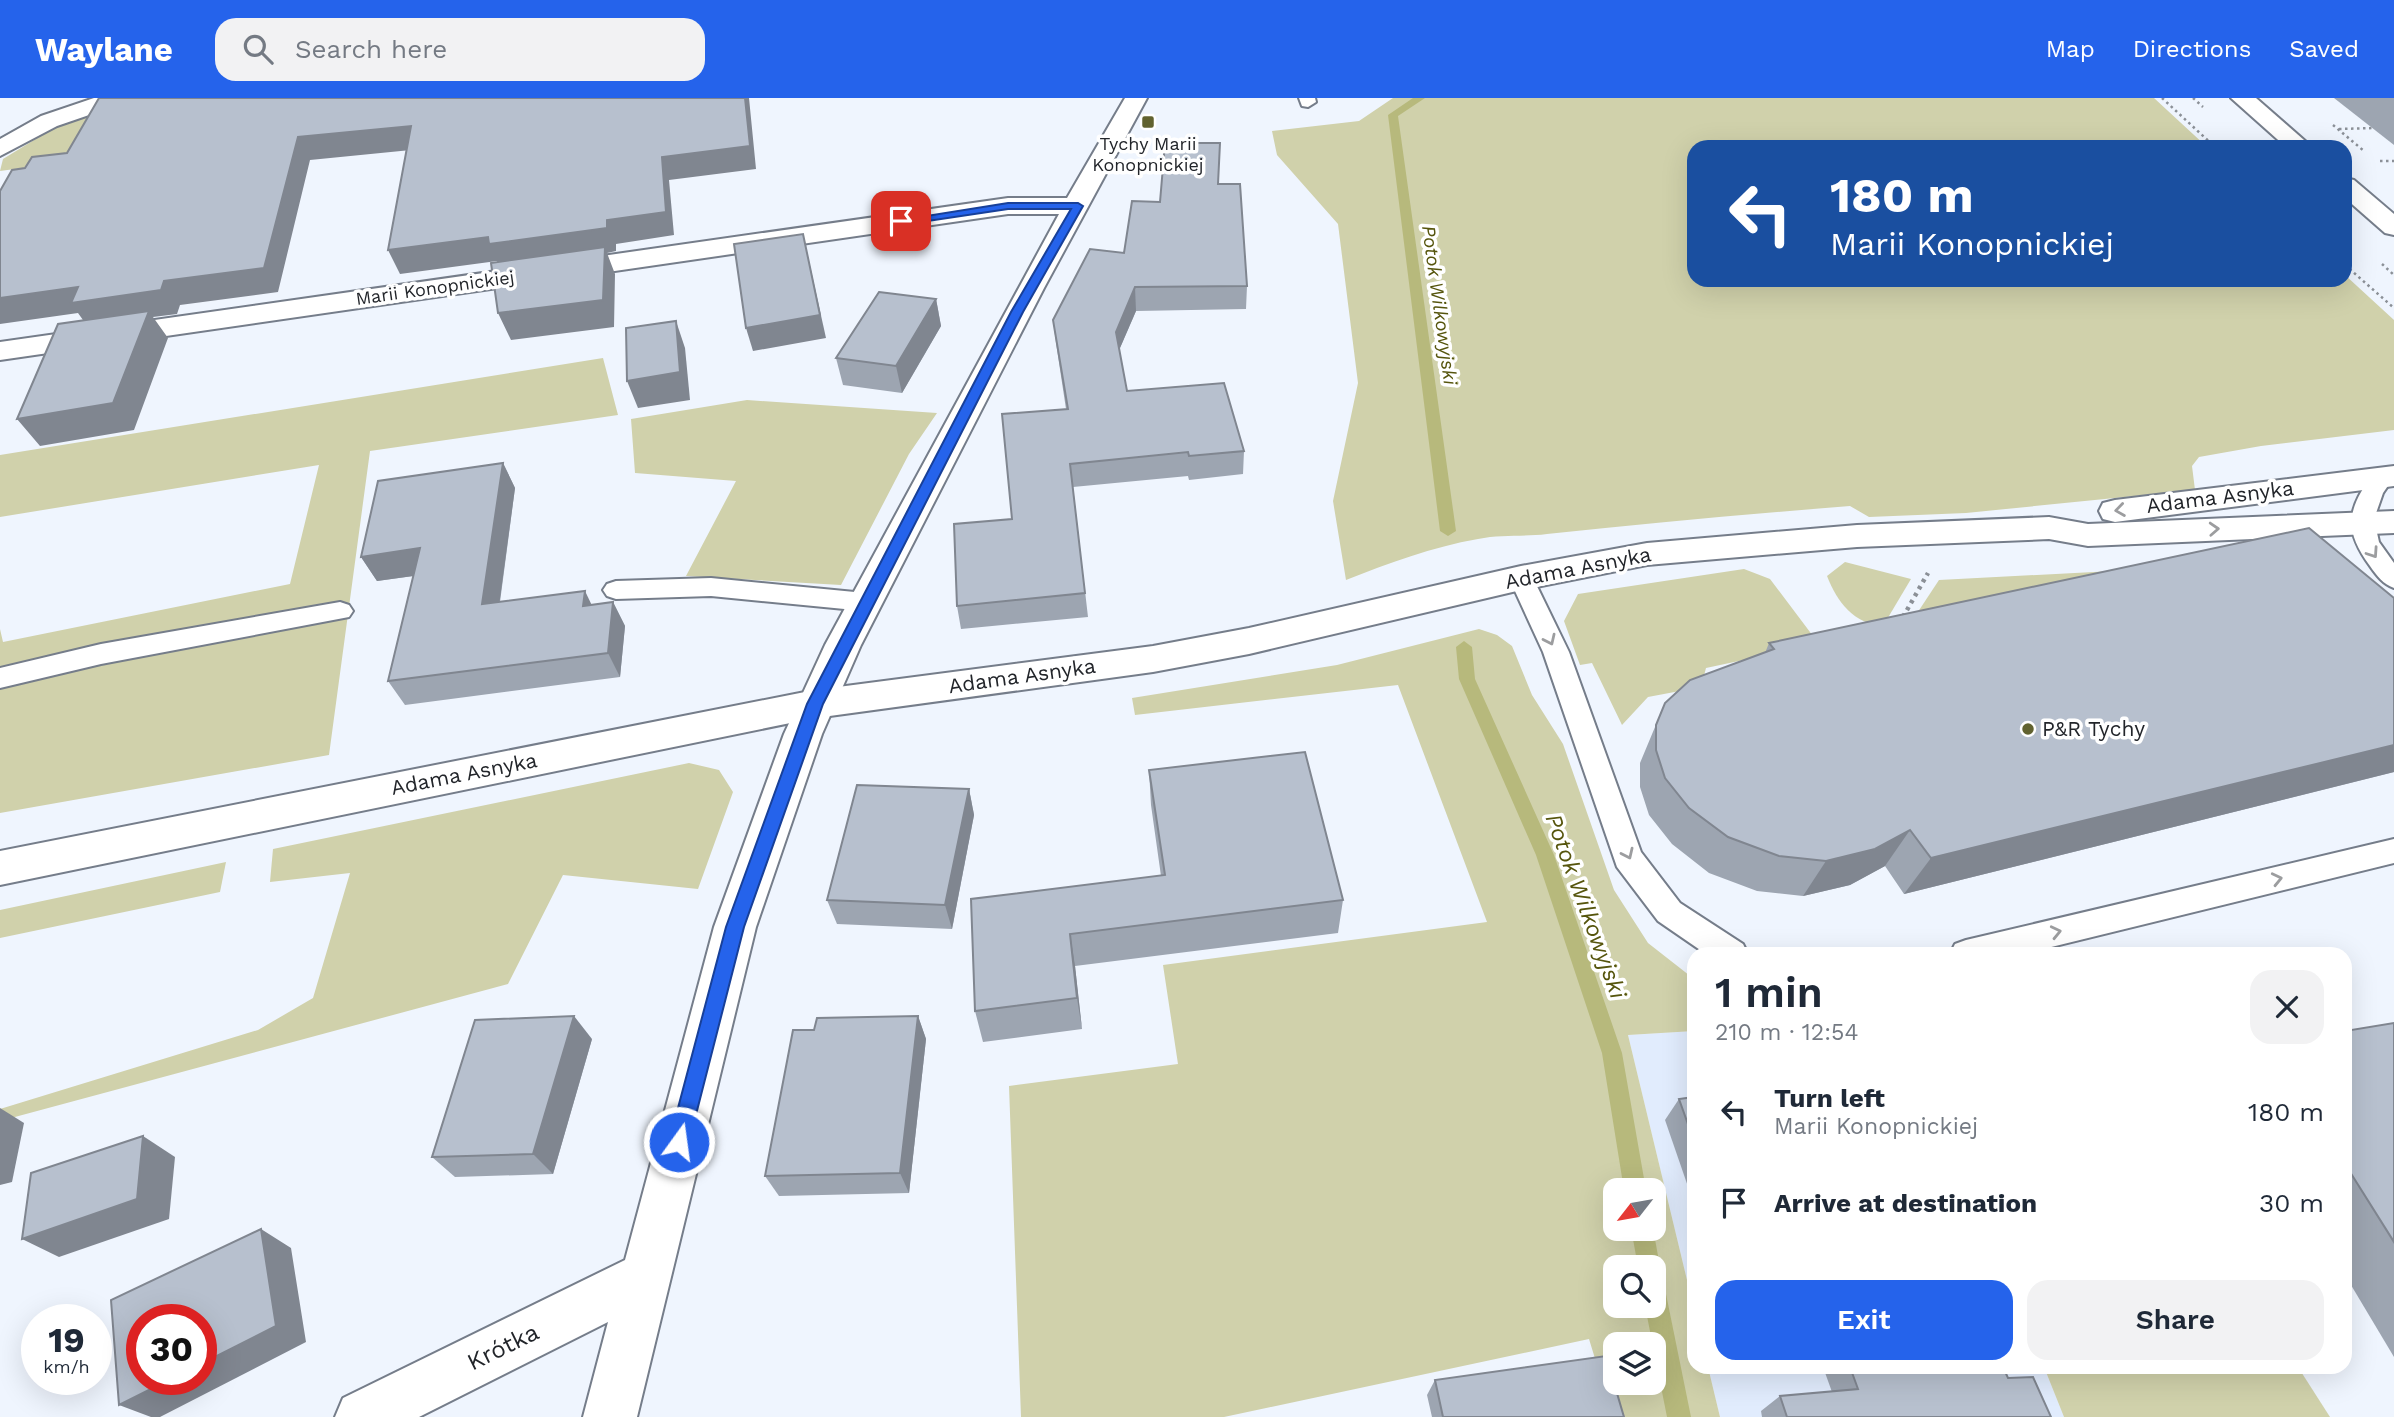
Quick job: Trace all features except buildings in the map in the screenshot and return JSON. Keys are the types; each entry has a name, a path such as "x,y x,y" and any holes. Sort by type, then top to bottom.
{"street":[{"path":"0,149 49,121 116,98"},
{"path":"610,1417 735,927 815,704 865,602 1030,288 1136,98"},
{"path":"2242,98 2292,140"},
{"path":"2352,191 2394,227"},
{"name":"Marii Konopnickiej","path":"0,351 1008,206 1078,206"},
{"name":"Adama Asnyka","path":"2049,528 2073,517 2388,476"},
{"name":"Adama Asnyka","path":"0,868 815,704 1165,657 1249,641 1521,578 1647,554 1857,536 2049,528 2088,535 2394,522"},
{"name":"Krótka","path":"362,1417 644,1277"}],"lane":[{"path":"2388,476 2366,497 2360,524 2370,551 2394,579"},
{"path":"1521,578 1556,652 1628,858 1669,912 1722,947"},
{"path":"616,590 711,587 865,602"},
{"path":"0,678 101,654 340,611"},
{"path":"1995,947 2394,851"}],"path":[{"path":"2162,98 2207,140"},
{"path":"2330,122 2351,140"},
{"path":"2339,130 2380,128"},
{"path":"2352,141 2367,153"},
{"path":"2385,168 2376,161 2394,161"},
{"path":"2352,271 2394,309"}],"shaded area":[{"path":"1687,1031 1687,1280 1666,1193 1666,1178 1662,1178 1628,1035"},
{"path":"1710,1374 2047,1374 2064,1417 1720,1417"}],"green space":[{"path":"1393,98 2154,98 2199,140 1687,140 1687,287 2352,287 2352,281 2394,320 2394,430 2261,446 2199,457 2192,466 2195,490 1966,513 1869,517 1850,506 1495,537 1427,551 1346,580 1333,501 1358,383 1338,224 1277,155 1272,131 1359,121"},
{"path":"107,108 75,161 0,171 3,159 57,126"},
{"path":"603,358 618,415 370,451 329,755 0,813 0,629 3,642 290,584 319,465 0,517 0,455"},
{"path":"747,400 937,413 909,454 841,585 686,576 736,481 635,473 631,419"},
{"path":"1845,562 1911,579 1883,626 1863,621 1841,603 1827,576"},
{"path":"1744,569 1770,579 1819,644 1706,668 1701,687 1648,697 1622,725 1592,663 1580,665 1564,621 1578,594"},
{"path":"2132,570 1904,633 1939,580"},
{"path":"1479,629 1497,635 1512,646 1532,695 1563,744 1614,890 1648,943 1687,974 1687,1031 1628,1035 1662,1178 1603,1178 1603,1241 1666,1241 1666,1193 1687,1280 1687,1374 1710,1374 1720,1417 1613,1417 1606,1395 1666,1395 1666,1332 1603,1332 1603,1384 1589,1339 1224,1417 1021,1417 1009,1086 1178,1064 1163,965 1487,922 1398,685 1135,715 1132,698 1337,665"},
{"path":"689,763 719,770 733,792 698,889 563,875 508,984 0,1121 0,1109 258,1030 313,998 350,873 270,882 273,849"},
{"path":"226,862 220,892 0,938 0,910"},
{"path":"2047,1374 2302,1374 2330,1417 2064,1417"}],"waterway":[{"name":"Potok Wilkowyjski","path":"1420,98 1393,115 1448,531"},
{"name":"Potok Wilkowyjski","path":"1464,647 1467,679 1545,855 1612,1053 1633,1178"},
{"name":"Potok Wilkowyjski","path":"1644,1241 1647,1255"},
{"name":"Potok Wilkowyjski","path":"1659,1318 1679,1417"}],"place":[{"name":"Tychy Marii Konopnickiej","path":"1148,122"},
{"name":"P&R Tychy","path":"2028,729"}],"route":[{"path":"679,1142 735,927 815,704 827,676 1017,312 1078,206 1008,206 901,221"}]}
